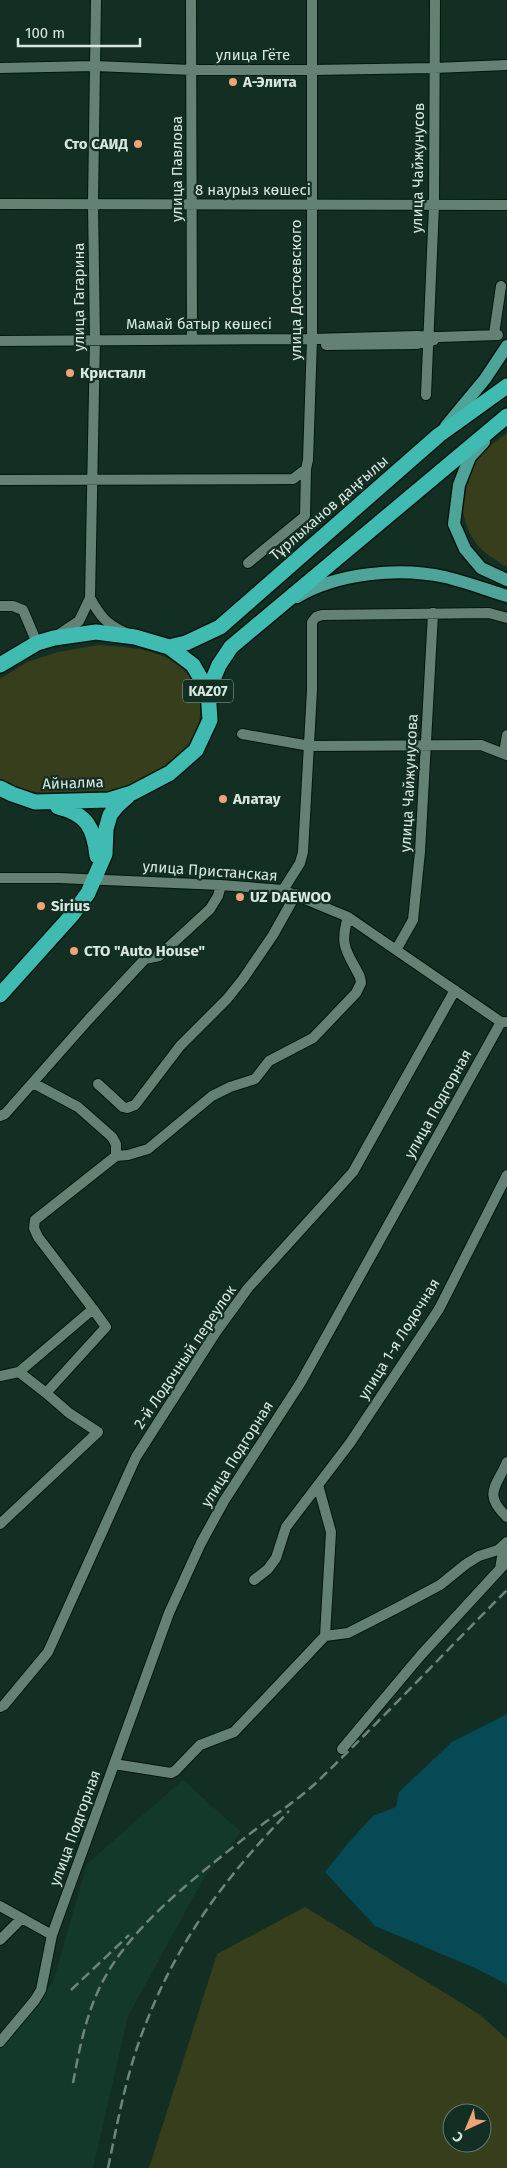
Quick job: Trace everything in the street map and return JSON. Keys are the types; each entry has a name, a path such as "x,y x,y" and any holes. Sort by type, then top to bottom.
{"highway":[{"name":"Тұрлыханов даңғылы","path":"169,647 186,643 220,627 439,435 507,386"},
{"name":"KAZ07","path":"208,691 219,665 231,647 263,618 506,417"},
{"name":"Айналма","path":"0,665 37,643 54,638 96,632 135,637 169,647 193,665 208,691 210,720 196,750 170,774 132,793 109,800 35,802 0,788"},
{"name":"KAZ07","path":"0,995 72,915 88,893 105,854 106,829 110,816 117,806 132,793"},
{"name":"KAZ07","path":"35,802 76,813 90,826 95,836 97,856 94,880"}],"main road":[{"path":"439,435 485,379 507,346"},
{"path":"506,417 470,457 459,485 454,524 465,549 481,568 507,580"},
{"path":"263,618 310,590 357,575 412,573 445,577 507,596"}],"street":[{"name":"улица Гагарина","path":"54,638 79,621 90,598 95,342 94,66 96,0"},
{"name":"улица Павлова","path":"191,0 192,339"},
{"name":"улица Достоевского","path":"248,564 305,516 312,342 310,205 312,0"},
{"name":"улица Чайжунусов","path":"426,395 434,205 435,0"},
{"name":"улица Гёте","path":"0,68 94,66 192,70 311,70 507,65"},
{"name":"8 наурыз көшесі","path":"0,204 94,203 192,206 507,205"},
{"name":"Мамай батыр көшесі","path":"0,341 312,342 428,339 496,334 501,286"},
{"name":"Мамай батыр көшесі","path":"95,342 192,339 312,342"},
{"path":"0,480 294,479 307,464"},
{"path":"90,598 101,617 116,629 135,637"},
{"path":"0,606 13,606 23,610 37,643"},
{"name":"улица Чайжунусова","path":"396,950 413,920 420,852 433,613"},
{"path":"283,890 300,863 303,852 310,746 312,622 316,617 322,615 489,613 507,618"},
{"path":"242,734 310,746 481,745 506,754 507,735"},
{"name":"улица Пристанская","path":"0,878 221,885 283,890 348,917 504,1022"},
{"path":"0,1116 5,1114 89,1019 146,959 159,956 210,909 218,896 221,885"},
{"path":"98,1084 123,1107 127,1108 135,1105 180,1046 227,999 243,979 273,935 296,894"},
{"path":"46,1393 106,1327 38,1237 34,1228 35,1220 116,1156 128,1155 148,1149 212,1096 230,1087 254,1079 269,1061 313,1038 350,1000 361,983 343,938 348,917"},
{"name":"2-й Лодочный переулок","path":"0,1707 4,1706 48,1652 136,1457 205,1348 248,1288 352,1172 455,990"},
{"name":"улица Подгорная","path":"0,2042 36,2000 41,1990 52,1935 169,1613 200,1543 224,1501 301,1382 504,1022"},
{"path":"33,1083 78,1106 112,1137 116,1144 116,1156"},
{"name":"улица 1-я Лодочная","path":"254,1580 268,1569 276,1558 286,1527 350,1443 439,1309 507,1175"},
{"path":"0,1376 19,1372 93,1309"},
{"path":"0,1524 98,1432 70,1413 19,1372"},
{"path":"507,1462 492,1491 494,1500 507,1517"},
{"path":"318,1486 331,1532 325,1636"},
{"path":"114,1764 171,1773 175,1771 200,1745 234,1732 325,1636 335,1633 348,1633 388,1613 440,1585 479,1556 498,1550 505,1544"},
{"path":"342,1749 421,1654 504,1565 505,1544"},
{"path":"0,1906 52,1935"},
{"path":"0,1940 21,1919"}],"shaded area":[{"path":"507,433 507,566 478,546 466,523 462,500 463,488 472,466 486,449"},
{"path":"98,645 149,651 172,660 183,670 193,682 200,703 199,723 192,743 175,761 163,769 135,782 107,791 81,794 40,793 15,787 0,779 0,679 27,662 58,652"},
{"path":"183,1780 241,1832 205,1876 128,2016 93,2168 0,2168 0,2049 53,1982 87,1864"},
{"path":"305,1907 479,2014 507,2039 507,2168 149,2168 217,1954"}],"water":[{"path":"507,1714 507,1987 506,1984 475,1968 375,1926 325,1872 373,1816 396,1807 399,1792 452,1742"}],"railway":[{"path":"73,2083 86,2023 94,2000 111,1967 127,1945 164,1905 185,1886 316,1783 507,1590"},
{"path":"108,2168 130,2071 140,2039 168,1974 184,1945 221,1890 242,1863 289,1811"},
{"path":"71,1990 129,1935"}],"place":[{"name":"А-Элита","path":"233,82"},
{"name":"Сто САИД","path":"138,144"},
{"name":"Кристалл","path":"70,373"},
{"name":"Алатау","path":"223,799"},
{"name":"UZ DAEWOO","path":"240,897"},
{"name":"Sirius","path":"41,906"},
{"name":"СТО \"Auto House\"","path":"74,951"}]}
